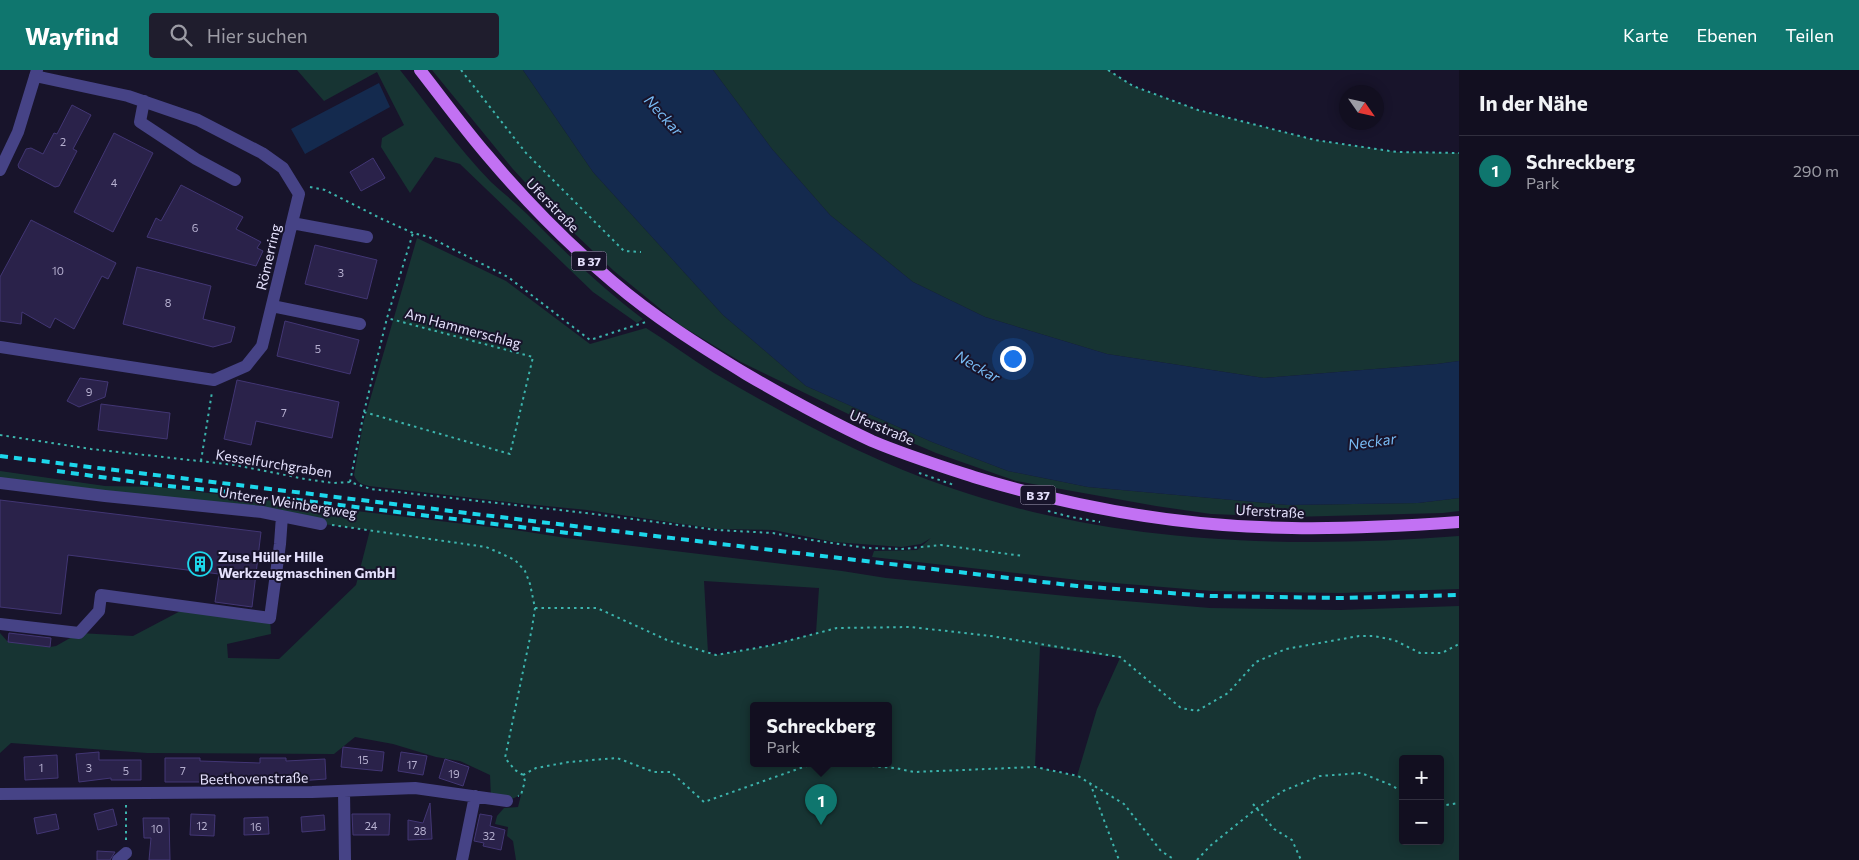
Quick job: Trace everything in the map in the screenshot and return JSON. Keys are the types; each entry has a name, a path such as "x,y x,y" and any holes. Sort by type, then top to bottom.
{"main road":[{"name":"Uferstraße","path":"420,70 486,154 526,199 571,245 614,284 657,317 709,351 792,401 873,441 934,464 1020,491 1098,508 1152,516 1203,523 1289,528 1365,528 1459,522"}],"street":[{"path":"0,170 18,132 36,73 128,96 198,120 262,153 283,168 295,186"},
{"path":"144,101 140,122 196,159 235,180"},
{"name":"Römerring","path":"214,380 246,366 262,346 299,194 295,186"},
{"path":"292,222 367,237"},
{"path":"272,306 360,324"},
{"path":"0,347 214,380"},
{"name":"Unterer Weinbergweg","path":"0,483 262,512 322,524"},
{"path":"0,624 80,633 98,612 101,596 270,618 282,516"},
{"name":"Beethovenstraße","path":"0,794 126,795 415,788 507,800"},
{"path":"344,791 345,860"},
{"path":"462,860 475,796"}],"path":[{"path":"461,70 526,153 624,251 641,252"},
{"path":"1108,70 1133,86 1198,110 1316,140 1397,152 1459,153"},
{"path":"295,186 303,185 325,190 382,219 413,233 429,237 508,277 590,340 646,322"},
{"name":"Kesselfurchgraben","path":"0,435 91,449 235,465 334,483 350,482 364,412 387,318 413,233"},
{"name":"Am Hammerschlag","path":"364,412 510,454 533,357 387,318"},
{"path":"201,461 214,380"},
{"path":"914,470 930,478 954,484"},
{"path":"350,482 372,489 586,512 717,530 772,532 833,544 867,548 902,549 941,545 1023,556"},
{"path":"1045,510 1071,517 1108,523"},
{"name":"Unterer Weinbergweg","path":"322,524 486,547 515,560 525,572 530,584 535,608"},
{"path":"507,800 521,794 525,781 523,775 515,770 505,758 535,608 597,608 667,640 716,655 768,646 837,628 911,627 991,636 1120,658 1181,708 1197,711 1228,693 1256,662 1286,649 1366,636 1394,640 1420,653 1442,653 1459,644"},
{"path":"523,775 536,768 569,762 617,758 654,772 671,772 704,802 803,767"},
{"path":"883,767 914,772 1035,767 1078,776 1124,804 1162,851 1175,860"},
{"path":"1197,860 1210,846 1256,809 1283,791 1320,776 1361,773 1399,790"},
{"path":"1090,783 1119,860"},
{"path":"122,856 126,795"},
{"path":"1444,805 1459,803"},
{"path":"1253,804 1274,829 1292,840 1301,860"}],"green space":[{"path":"297,70 400,70 456,142 491,182 586,271 643,319 637,323 593,292 460,164 435,157 410,193 381,147 382,138 404,125 377,72 324,101"},
{"path":"432,70 523,70 593,172 723,315 806,386 932,442 1008,471 1088,487 1288,505 1418,503 1459,498 1459,511 1290,517 1211,514 1016,481 936,453 873,426 741,362 680,325 614,271 555,215 512,168"},
{"path":"713,70 1108,70 1133,86 1198,110 1315,140 1397,152 1459,153 1459,361 1264,378 1107,354 985,317 913,282 830,215 772,149"},
{"path":"417,238 506,281 590,344 646,328 714,373 771,406 859,451 951,488 1012,507 1075,521 1138,531 1202,538 1331,542 1459,536 1459,589 1341,593 1211,591 1078,580 872,557 874,551 917,550 931,538 921,544 902,547 834,542 773,530 717,529 587,510 364,485 354,475 363,424"},
{"path":"0,471 105,486 158,487 886,578 1076,597 1210,608 1340,610 1459,606 1459,860 516,860 513,841 507,836 508,827 495,824 497,816 504,808 518,807 521,795 507,801 491,798 490,775 460,761 436,757 393,744 355,737 334,754 147,753 11,743 0,753 0,633 8,642 50,647 56,646 79,633 133,636 188,607 270,618 271,634 227,644 228,658 279,659 356,585 370,530 0,483","holes":["704,581 819,588 816,633 768,646 716,655 708,653","1040,646 1120,658 1097,709 1077,776 1035,767"]}],"water":[{"name":"Neckar","path":"523,70 713,70 772,149 830,215 913,282 985,317 1107,354 1264,378 1459,361 1459,498 1418,503 1288,505 1088,487 1008,471 932,442 806,386 723,315 593,172"},
{"path":"379,83 390,107 305,154 291,129"}],"building":[{"path":"72,105 91,115 73,149 77,151 59,186 55,187 19,168 18,165 26,149 31,148 43,154 54,133 57,134"},
{"path":"114,133 153,153 113,232 74,212"},
{"path":"373,158 385,178 361,191 350,172"},
{"path":"181,185 243,217 236,229 261,242 257,248 263,251 256,266 147,237 156,218 161,221"},
{"path":"31,220 116,263 108,279 102,276 74,329 55,318 50,328 22,312 21,324 0,321 0,277"},
{"path":"315,245 377,260 367,299 305,284"},
{"path":"137,267 211,286 203,319 235,327 231,342 213,347 123,324"},
{"path":"285,321 359,340 350,374 277,356"},
{"path":"80,378 108,382 105,397 79,407 67,401"},
{"path":"237,380 339,402 332,438 256,421 251,445 224,439"},
{"path":"101,404 170,413 167,439 98,430"},
{"name":"Zuse Hüller Hille Werkzeugmaschinen GmbH","path":"0,500 261,532 252,607 215,602 219,574 68,555 61,614 0,607"},
{"path":"9,633 51,638 50,647 8,642"},
{"path":"343,747 384,752 382,771 341,767"},
{"path":"99,752 99,760 141,760 141,780 111,780 111,778 79,782 76,754"},
{"path":"401,752 427,756 423,775 398,771"},
{"path":"57,755 58,778 25,780 24,757"},
{"path":"165,758 200,758 200,761 260,763 260,758 286,758 286,761 325,759 326,779 298,781 298,778 244,779 244,782 165,782"},
{"path":"445,759 469,767 463,786 439,778"},
{"path":"430,803 432,839 408,840 408,820 423,823"},
{"path":"113,809 117,825 98,830 94,814"},
{"path":"56,814 59,829 37,834 34,818"},
{"path":"191,814 215,815 214,836 190,835"},
{"path":"352,814 390,814 389,835 353,835"},
{"path":"480,814 492,816 490,826 505,830 501,850 483,846 484,843 474,841"},
{"path":"324,815 325,830 302,832 301,817"},
{"path":"268,817 269,834 244,835 244,818"},
{"path":"143,818 169,818 170,860 149,860 151,838 144,838"},
{"path":"97,851 115,852 110,860 97,860"}],"railway":[{"path":"0,456 1077,586 1210,596 1341,598 1459,595"},
{"path":"57,471 159,485 230,492"},
{"path":"282,498 585,535"}],"place":[{"name":"Zuse Hüller Hille Werkzeugmaschinen GmbH","path":"200,564"},
{"name":"Schreckberg","path":"821,825"}]}
